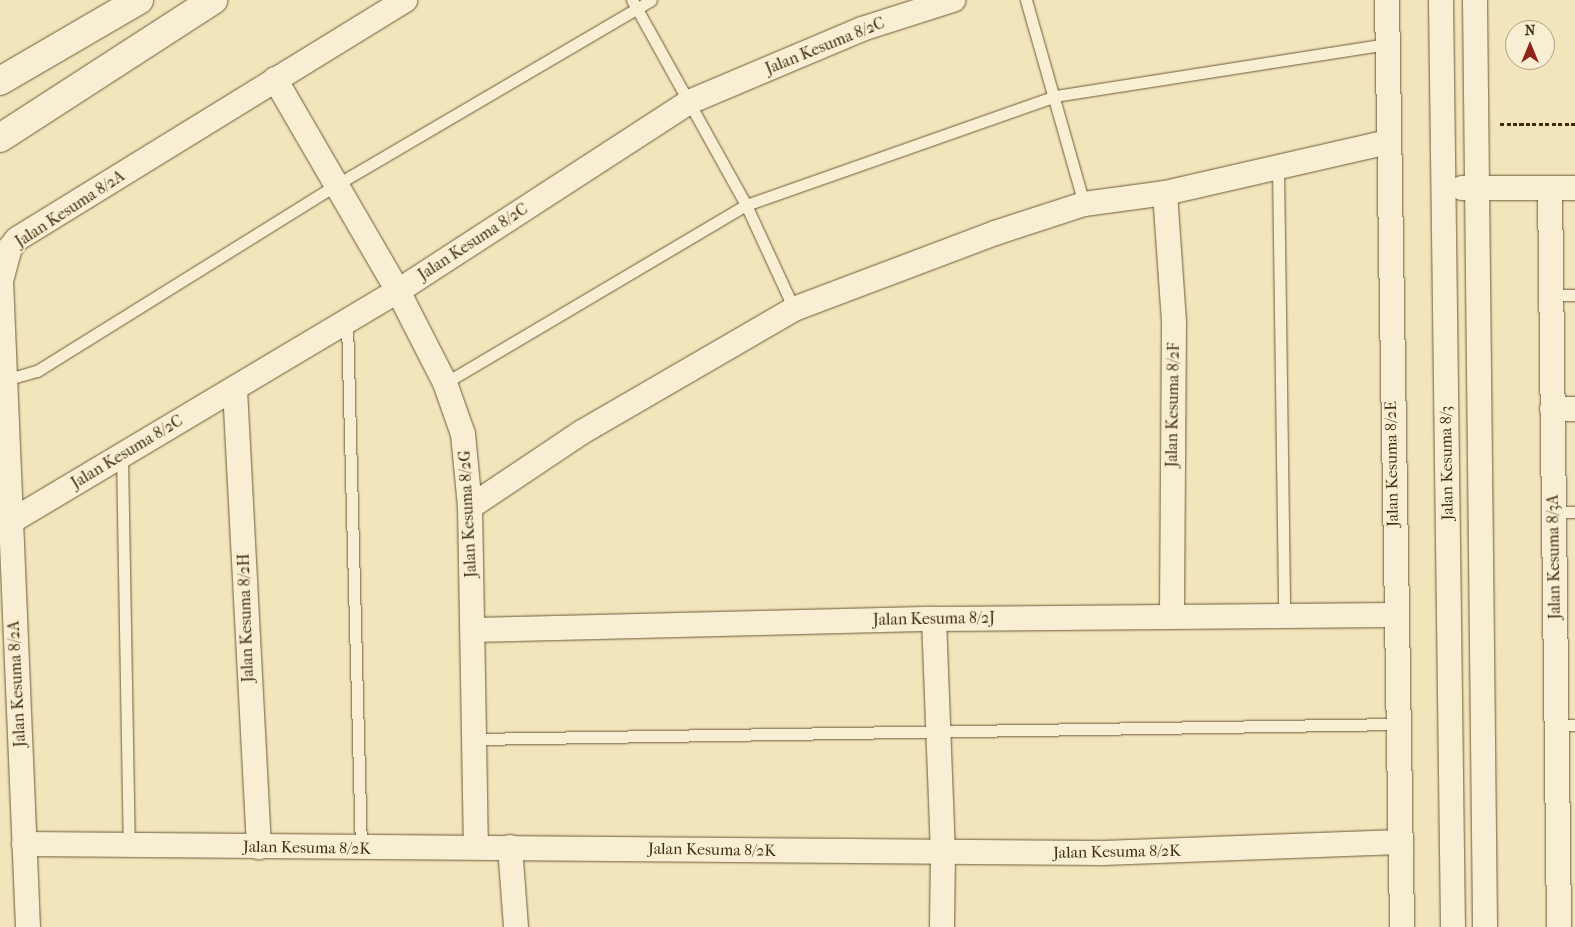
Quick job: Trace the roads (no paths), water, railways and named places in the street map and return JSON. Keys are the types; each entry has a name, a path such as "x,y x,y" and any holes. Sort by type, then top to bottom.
{"street":[{"path":"0,81 139,0"},
{"path":"0,138 213,0"},
{"path":"276,79 405,0"},
{"name":"Jalan Kesuma 8/2C","path":"10,522 398,291 687,103 862,29 953,0"},
{"name":"Jalan Kesuma 8/2E","path":"1387,0 1394,615 1402,927"},
{"name":"Jalan Kesuma 8/3","path":"1441,0 1453,927"},
{"name":"Jalan Kesuma 8/3","path":"1475,0 1485,927"},
{"name":"Jalan Kesuma 8/2G","path":"276,79 398,291 445,383 463,434 470,508 474,630 476,846"},
{"name":"Jalan Kesuma 8/2A","path":"28,927 24,844 9,706 10,522 1,281 5,250 17,239 276,79"},
{"path":"470,508 582,432 794,310 995,233 1084,204 1165,193 1388,142"},
{"name":"Jalan Kesuma 8/3A","path":"1550,188 1551,295 1564,409 1566,838 1559,927"},
{"path":"1444,189 1575,188"},
{"name":"Jalan Kesuma 8/2F","path":"1165,193 1174,323 1172,617"},
{"name":"Jalan Kesuma 8/2H","path":"235,389 259,847"},
{"name":"Jalan Kesuma 8/2J","path":"474,630 934,619 1394,615"},
{"path":"934,619 944,853 942,927"},
{"name":"Jalan Kesuma 8/2K","path":"24,844 129,847 361,848 476,846 1103,854 1400,842"},
{"path":"510,847 516,927"}],"lane":[{"path":"5,380 37,371 336,184 634,3 651,0"},
{"path":"1026,0 1055,96 1084,204"},
{"path":"634,3 687,103 746,205 794,310"},
{"path":"445,383 746,205 1055,96 1388,44"},
{"path":"1278,168 1284,616"},
{"path":"1551,295 1575,295"},
{"path":"347,322 361,848"},
{"path":"122,455 129,847"},
{"path":"474,739 939,733 1397,724"}]}
